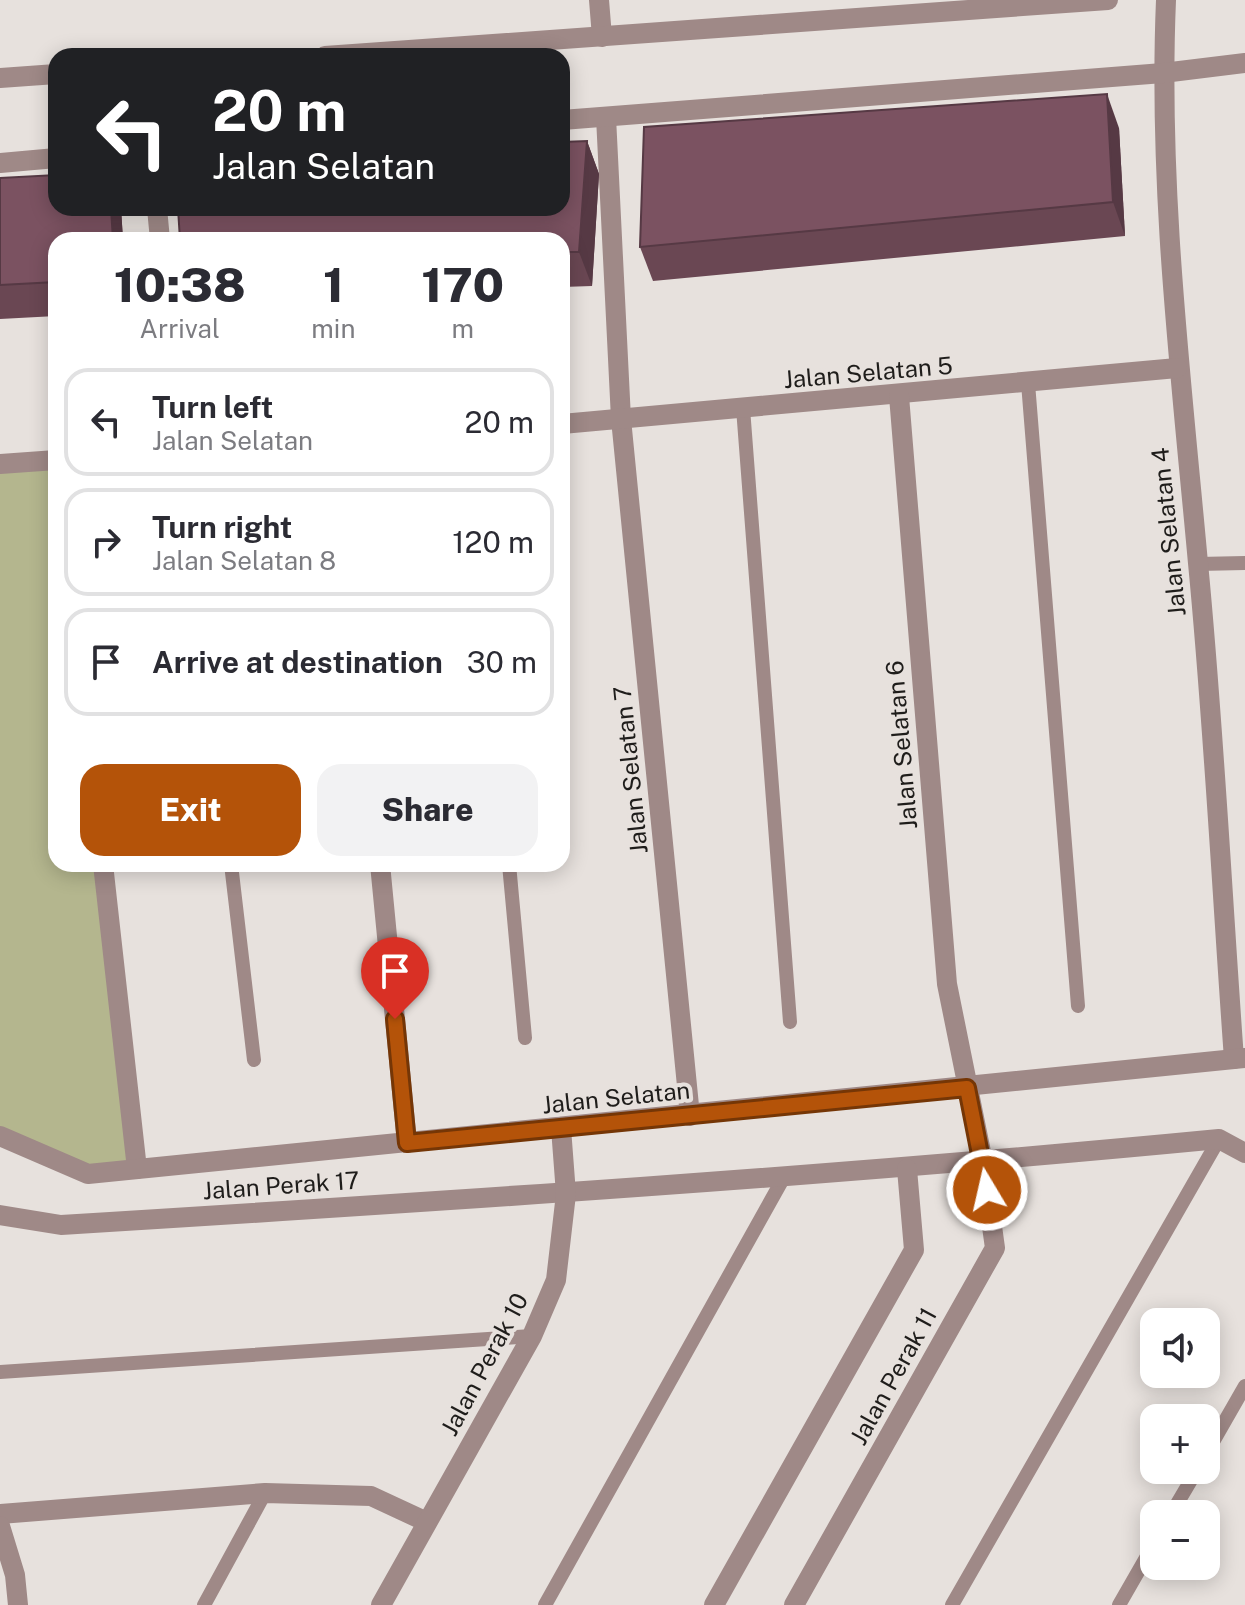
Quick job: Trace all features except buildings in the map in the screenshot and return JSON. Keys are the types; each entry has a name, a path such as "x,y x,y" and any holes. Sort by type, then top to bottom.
{"street":[{"path":"599,0 602,37"},
{"path":"442,48 1108,0"},
{"name":"Jalan Selatan 4","path":"1166,0 1163,73 1177,368 1198,564 1240,1058"},
{"path":"570,119 1163,73 1245,63"},
{"path":"0,78 48,75"},
{"name":"Jalan Selatan 7","path":"606,117 621,419 690,1116"},
{"path":"0,163 48,159"},
{"name":"Jalan Selatan 5","path":"570,423 899,396 1177,368"},
{"name":"Jalan Selatan 6","path":"899,396 947,984 983,1162"},
{"path":"0,464 48,461"},
{"path":"104,872 137,1169"},
{"path":"381,872 407,1143"},
{"name":"Jalan Selatan","path":"0,1136 88,1174 690,1116 1240,1058"},
{"name":"Jalan Perak 10","path":"381,1605 532,1336 556,1280 566,1194 561,1128"},
{"path":"1219,1139 1245,1153"},
{"name":"Jalan Perak 17","path":"0,1215 61,1225 566,1194 907,1169 1219,1139"},
{"name":"Jalan Perak 11","path":"794,1605 995,1248 983,1162"},
{"name":"Jalan Perak 11","path":"714,1605 914,1250 907,1169"},
{"path":"0,1514 265,1493 371,1496 427,1522"},
{"path":"0,1526 15,1575 18,1605"}],"lane":[{"path":"1028,383 1078,1006"},
{"path":"743,408 790,1022"},
{"path":"1198,564 1245,563"},
{"path":"232,872 254,1060"},
{"path":"510,872 525,1038"},
{"path":"952,1605 1219,1139"},
{"path":"545,1605 784,1177"},
{"path":"0,1372 532,1336"},
{"path":"1220,1430 1245,1386"},
{"path":"204,1605 265,1493"},
{"path":"1119,1605 1140,1568"}],"green space":[{"path":"48,461 48,872 104,872 137,1169 88,1174 0,1136 0,464"}],"route":[{"path":"395,1019 407,1143 967,1088 987,1190"}]}
